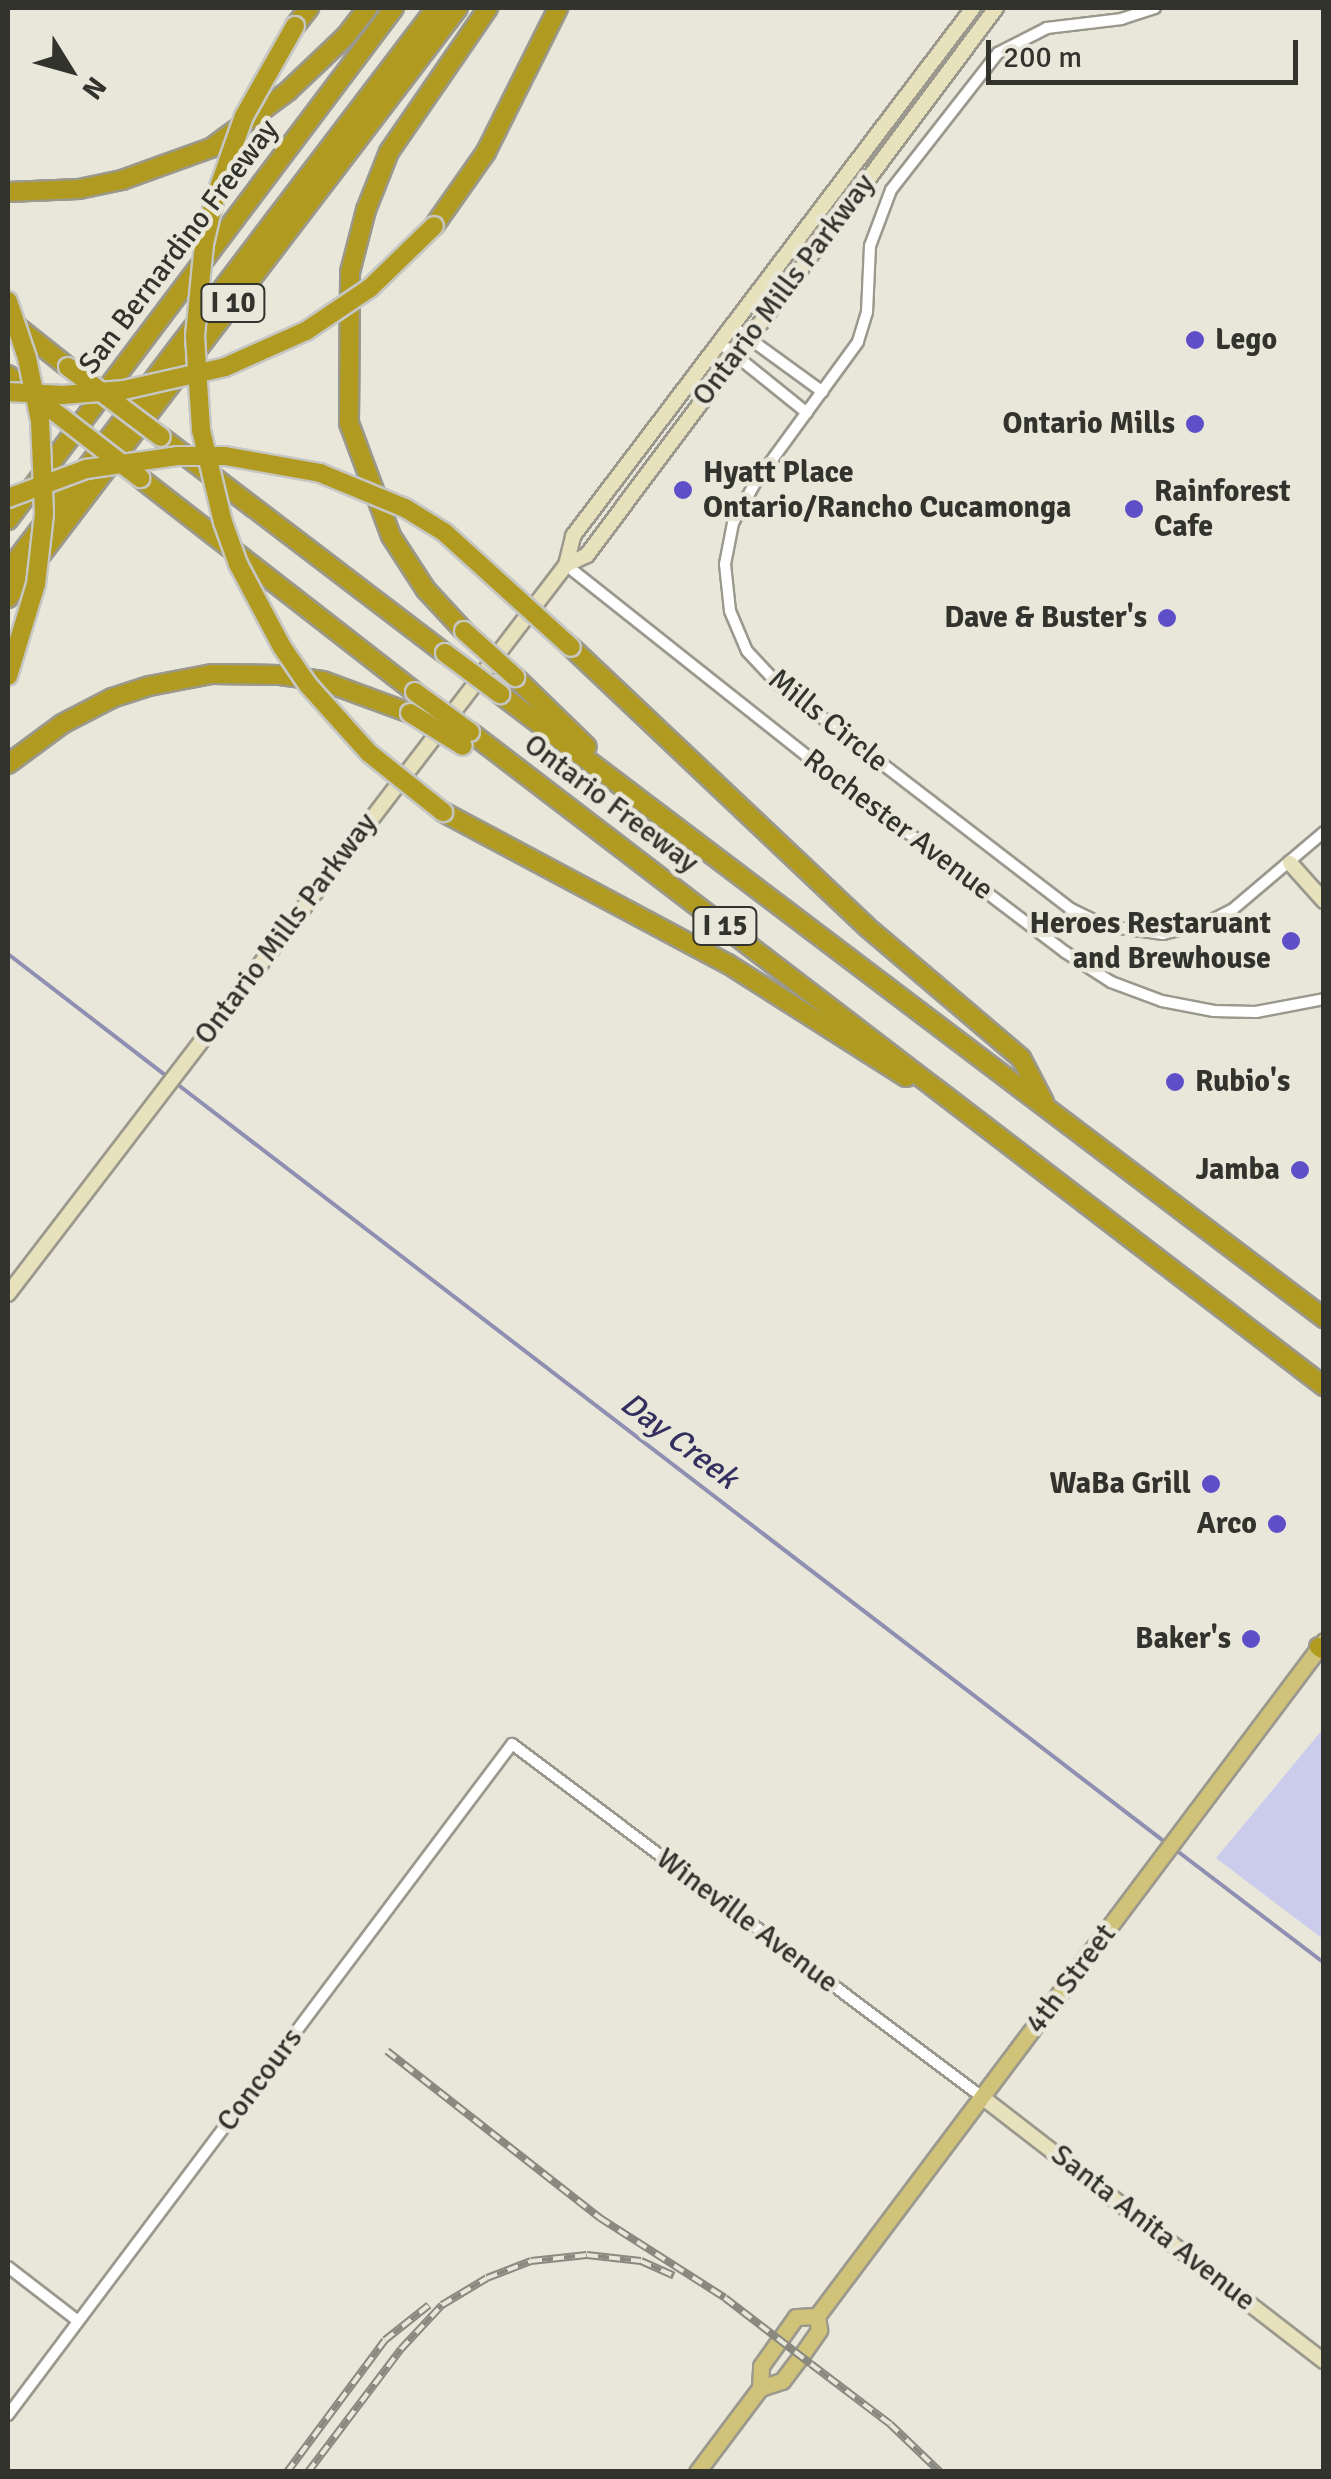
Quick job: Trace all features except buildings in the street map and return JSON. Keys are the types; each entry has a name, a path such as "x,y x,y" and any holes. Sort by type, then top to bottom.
{"highway":[{"path":"309,8 244,116 207,230 195,336 201,430 228,536 282,647 358,742 442,812 728,964 980,1121"},
{"path":"8,192 79,188 122,180 211,148 288,91 368,8"},
{"name":"San Bernardino Freeway","path":"8,520 394,8"},
{"path":"8,571 436,8"},
{"name":"I 10","path":"8,598 458,8"},
{"path":"488,8 389,152 366,210 350,272 349,424 391,536 426,590 637,796"},
{"path":"8,392 62,395 124,390 225,367 306,332 370,288 434,226 486,152 558,8"},
{"path":"8,301 27,358 40,422 44,514 36,584 8,676"},
{"name":"Ontario Freeway","path":"8,319 1324,1318"},
{"name":"Ontario Freeway","path":"8,375 416,692 467,739 551,793 1324,1386"},
{"path":"8,498 86,469 176,456 225,456 320,473 390,501 444,532 571,646 867,928 1021,1058 1047,1106"},
{"path":"8,764 62,724 112,698 149,686 212,674 280,675 322,681 467,739"}],"main road":[{"name":"Ontario Mills Parkway","path":"8,1294 566,565 574,535 974,8"},
{"name":"Ontario Mills Parkway","path":"566,565 587,556 734,354 996,8"},
{"path":"1290,862 1324,901"},
{"name":"4th Street","path":"760,2388 782,2382 820,2330 817,2316 1322,1646"},
{"name":"Santa Anita Avenue","path":"982,2097 1324,2360"},
{"name":"4th Street","path":"696,2472 760,2388 761,2366 796,2317 817,2316"}],"street":[{"name":"Mills Circle","path":"1155,8 1122,18 1047,28 988,62 882,208 870,246 866,318 853,350 747,494 729,536 724,574 730,611 757,664 1070,909 1106,926 1144,934 1192,928 1232,910 1324,832"},
{"path":"732,326 823,392"},
{"path":"720,342 807,412"},
{"name":"Rochester Avenue","path":"566,565 824,770 1100,976 1162,1001 1214,1011 1256,1012 1324,999"},
{"name":"Wineville Avenue","path":"512,1744 982,2097"},
{"name":"Concours","path":"8,2415 512,1744"},
{"path":"8,2268 78,2321"}],"shaded area":[{"path":"1323,1729 1323,1939 1216,1858"}],"waterway":[{"name":"Day Creek","path":"8,954 169,1078"},
{"name":"Day Creek","path":"177,1084 1165,1842"},
{"name":"Day Creek","path":"1172,1847 1324,1963"}],"railway":[{"path":"387,2051 600,2218 725,2298 890,2424 940,2472"},
{"path":"308,2472 401,2349 442,2305 487,2278 531,2261 587,2255 641,2261 674,2276"},
{"path":"287,2472 385,2340 429,2305"}],"place":[{"name":"Lego","path":"1195,340"},
{"name":"Ontario Mills","path":"1195,424"},
{"name":"Hyatt Place Ontario/Rancho Cucamonga","path":"683,490"},
{"name":"Rainforest Cafe","path":"1134,509"},
{"name":"Dave & Buster's","path":"1167,618"},
{"name":"Heroes Restaruant and Brewhouse","path":"1291,941"},
{"name":"Rubio's","path":"1175,1082"},
{"name":"Jamba","path":"1300,1170"},
{"name":"WaBa Grill","path":"1211,1484"},
{"name":"Arco","path":"1277,1524"},
{"name":"Baker's","path":"1251,1639"}]}
